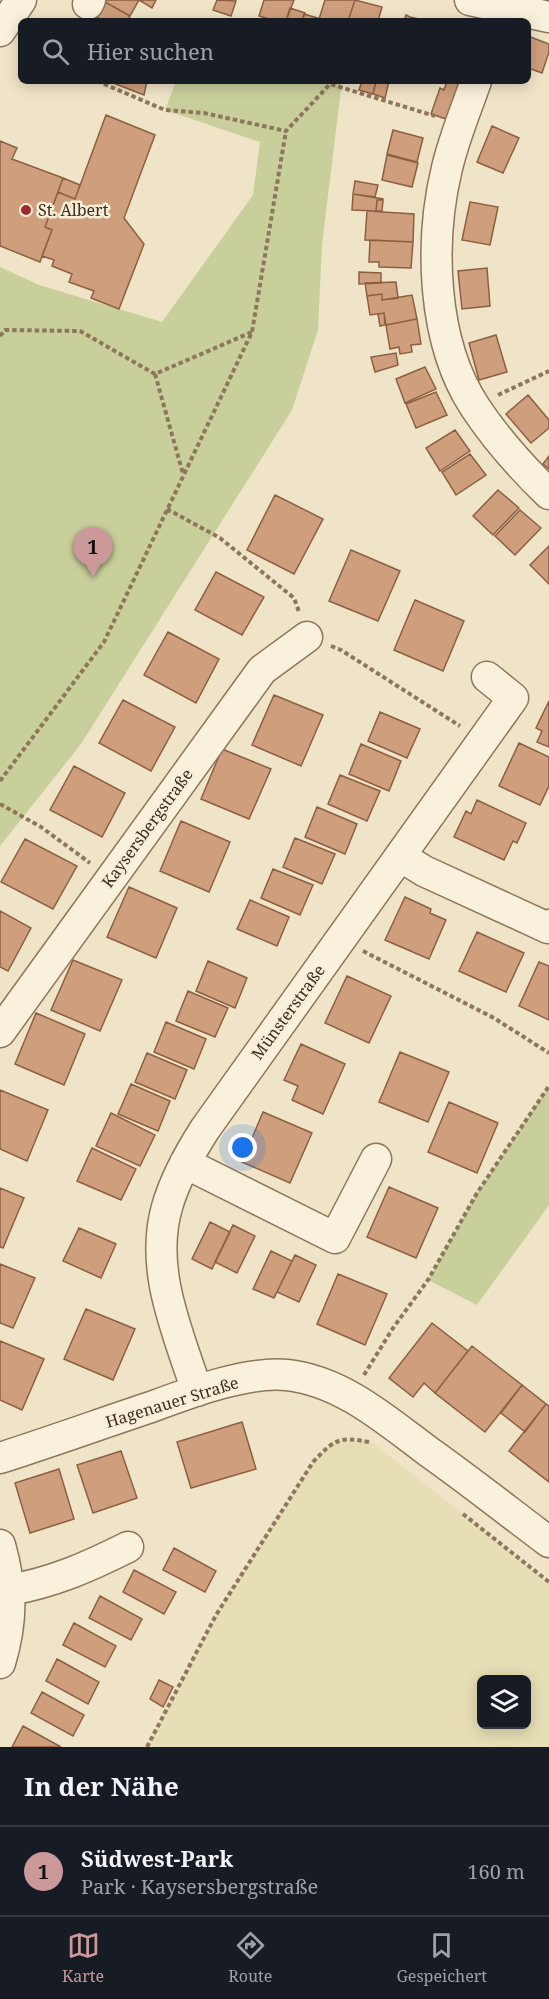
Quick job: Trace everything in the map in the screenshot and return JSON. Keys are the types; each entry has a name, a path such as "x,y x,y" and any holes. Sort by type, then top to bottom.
{"street":[{"path":"0,31 21,0"},
{"path":"470,0 502,15 549,17"},
{"path":"475,84 447,167 441,201 437,274 441,313 455,364 474,406 524,471 549,494"},
{"name":"Kaysersbergstraße","path":"0,1032 262,670 307,637"},
{"name":"Münsterstraße","path":"197,1391 165,1286 162,1262 166,1209 185,1163 205,1129 513,698 487,677"},
{"path":"400,855 424,871 548,928 549,925"},
{"path":"185,1163 335,1238 376,1159"},
{"name":"Hagenauer Straße","path":"0,1458 197,1391 252,1378 284,1375 316,1381 358,1402 549,1542"},
{"path":"0,1545 10,1590 7,1635 0,1663"},
{"path":"10,1590 41,1585 83,1570 128,1548"}],"path":[{"path":"104,84 165,110 204,112 285,131"},
{"path":"0,781 104,642 252,332 285,131 330,84 434,116 460,127"},
{"path":"0,327 5,330 80,332 155,374 183,475"},
{"path":"0,336 5,330"},
{"path":"155,374 252,332"},
{"path":"474,406 549,371"},
{"path":"167,509 220,538 294,598 307,637 341,650 483,741"},
{"path":"0,804 41,827 110,878"},
{"path":"340,940 494,1018 549,1053"},
{"path":"358,1402 363,1377 428,1280 477,1193 549,1086"},
{"path":"147,1747 216,1615 313,1462 332,1442 353,1439 373,1443"},
{"path":"455,1508 549,1582"}],"shaded area":[{"path":"353,1439 373,1443 549,1582 549,1747 147,1747 216,1615 313,1462 332,1442"}],"green space":[{"path":"175,84 342,84 322,245 318,330 292,410 81,744 0,846 0,267 39,285 162,322 253,195 260,142 165,110"},
{"path":"549,1086 549,1205 477,1305 428,1280 477,1193"}],"building":[{"path":"106,0 139,0 130,16 105,2"},
{"path":"139,0 156,0 152,8"},
{"path":"217,0 236,1 231,16 213,10"},
{"path":"264,0 294,0 287,18 259,16"},
{"path":"325,0 355,0 349,18 319,18"},
{"path":"355,0 382,7 379,18 349,18"},
{"path":"105,2 130,16 129,18 96,17"},
{"path":"290,8 305,13 303,18 287,18"},
{"path":"304,14 318,18 303,18"},
{"path":"531,37 549,44 549,52 542,73 531,69"},
{"path":"116,84 146,84 144,95"},
{"path":"361,84 375,84 373,94 359,90"},
{"path":"375,84 388,84 385,98 373,94"},
{"path":"446,84 462,84 449,120 431,114 440,88 444,90"},
{"path":"106,115 155,135 124,218 144,244 119,309 91,298 94,291 69,282 72,274 52,266 54,260 42,256 52,230 45,227 58,192 75,199"},
{"path":"492,126 519,138 503,173 477,162"},
{"path":"393,130 423,138 417,162 387,154"},
{"name":"St. Albert","path":"0,141 17,148 12,159 63,178 45,227 52,230 40,262 0,246"},
{"path":"387,155 418,163 412,187 382,180"},
{"path":"63,178 80,185 75,199 58,192"},
{"path":"355,181 378,185 375,197 353,194"},
{"path":"353,194 383,200 377,200 376,211 352,210"},
{"path":"377,200 383,200 382,211 376,211"},
{"path":"470,202 498,207 490,245 462,240"},
{"path":"367,211 414,214 413,242 365,240"},
{"path":"370,240 413,242 411,268 379,267 379,262 369,262"},
{"path":"487,268 490,306 462,309 458,271"},
{"path":"359,272 381,273 381,283 359,284"},
{"path":"396,282 398,298 382,300 382,294 367,296 365,283"},
{"path":"382,294 382,300 412,295 417,319 386,325 384,313 370,315 367,296"},
{"path":"384,313 385,325 380,326 378,314"},
{"path":"417,319 421,344 411,345 412,352 400,354 399,347 390,349 386,325"},
{"path":"496,335 507,372 479,380 469,343"},
{"path":"396,353 398,365 375,372 371,357"},
{"path":"425,367 436,389 405,403 396,379"},
{"path":"436,392 447,415 416,428 406,404"},
{"path":"528,395 549,420 549,428 531,443 506,414"},
{"path":"455,430 470,451 440,471 426,448"},
{"path":"470,454 486,475 456,495 442,472"},
{"path":"549,456 549,469 543,464"},
{"path":"498,490 519,508 493,535 473,516"},
{"path":"275,495 323,519 294,574 247,550"},
{"path":"520,510 541,528 515,555 495,536"},
{"path":"549,546 549,584 530,565"},
{"path":"351,550 400,571 378,621 329,601"},
{"path":"216,572 264,597 242,635 195,610"},
{"path":"415,600 464,621 443,671 394,650"},
{"path":"168,632 219,659 196,703 144,675"},
{"path":"274,695 323,715 301,766 252,745"},
{"path":"123,700 175,727 151,771 99,743"},
{"path":"549,701 549,747 537,742 542,731 536,728"},
{"path":"380,712 420,729 407,758 368,741"},
{"path":"519,743 549,757 549,786 540,805 499,786"},
{"path":"361,744 401,761 389,791 349,774"},
{"path":"222,749 271,769 249,819 201,799"},
{"path":"74,766 125,793 102,837 50,810"},
{"path":"340,775 380,791 367,821 328,804"},
{"path":"477,800 526,823 517,843 513,841 504,860 454,837 466,811 471,814"},
{"path":"317,807 357,824 345,854 305,837"},
{"path":"181,821 230,842 209,892 160,871"},
{"path":"295,838 335,854 322,884 283,867"},
{"path":"25,839 77,866 53,909 1,882"},
{"path":"273,869 313,885 300,915 261,898"},
{"path":"129,887 177,908 156,958 107,937"},
{"path":"405,897 431,909 430,913 446,920 429,959 385,940"},
{"path":"250,900 289,917 277,946 237,929"},
{"path":"0,911 31,928 8,971 0,967"},
{"path":"477,932 524,953 506,992 459,971"},
{"path":"73,960 122,980 100,1031 51,1010"},
{"path":"208,961 247,978 235,1008 196,991"},
{"path":"539,962 549,966 549,1020 519,1006"},
{"path":"347,976 391,996 369,1043 325,1023"},
{"path":"188,991 228,1008 215,1037 176,1021"},
{"path":"36,1013 85,1034 64,1085 15,1064"},
{"path":"166,1022 206,1039 194,1069 154,1052"},
{"path":"301,1044 345,1064 323,1114 292,1100 298,1086 284,1080"},
{"path":"400,1052 449,1072 428,1122 379,1102"},
{"path":"147,1053 187,1070 175,1099 135,1082"},
{"path":"131,1084 170,1101 158,1131 118,1114"},
{"path":"0,1090 48,1110 27,1161 0,1149"},
{"path":"449,1102 498,1123 477,1173 428,1152"},
{"path":"263,1112 312,1133 290,1183 242,1162"},
{"path":"111,1113 155,1135 140,1166 96,1146"},
{"path":"92,1148 136,1169 121,1200 77,1181"},
{"path":"389,1187 438,1208 416,1258 367,1237"},
{"path":"0,1188 24,1198 3,1248 0,1247"},
{"path":"210,1222 230,1232 212,1269 192,1259"},
{"path":"233,1225 255,1236 237,1273 215,1262"},
{"path":"79,1228 116,1244 101,1278 63,1261"},
{"path":"271,1251 292,1261 274,1298 253,1289"},
{"path":"295,1255 316,1265 299,1302 277,1292"},
{"path":"0,1264 35,1278 13,1328 0,1323"},
{"path":"338,1274 387,1294 365,1345 317,1324"},
{"path":"86,1309 135,1329 113,1380 64,1359"},
{"path":"432,1323 468,1351 435,1393 424,1383 413,1397 389,1378"},
{"path":"0,1341 44,1359 22,1410 0,1400"},
{"path":"472,1346 522,1385 485,1432 435,1393"},
{"path":"522,1385 546,1404 525,1432 501,1413"},
{"path":"546,1404 549,1406 549,1482 509,1451"},
{"path":"242,1422 256,1469 191,1488 177,1442"},
{"path":"121,1451 137,1498 93,1513 77,1465"},
{"path":"59,1469 74,1519 30,1533 15,1483"},
{"path":"174,1548 216,1571 205,1592 163,1570"},
{"path":"134,1570 176,1592 164,1614 123,1592"},
{"path":"100,1596 142,1619 131,1640 89,1618"},
{"path":"74,1623 116,1646 105,1667 63,1645"},
{"path":"57,1659 99,1682 88,1704 46,1681"},
{"path":"159,1680 173,1687 163,1707 150,1699"},
{"path":"42,1692 84,1715 73,1736 31,1713"},
{"path":"23,1726 61,1747 12,1747"}],"place":[{"name":"St. Albert","path":"26,210"},
{"name":"Südwest-Park","path":"93,577"}]}
